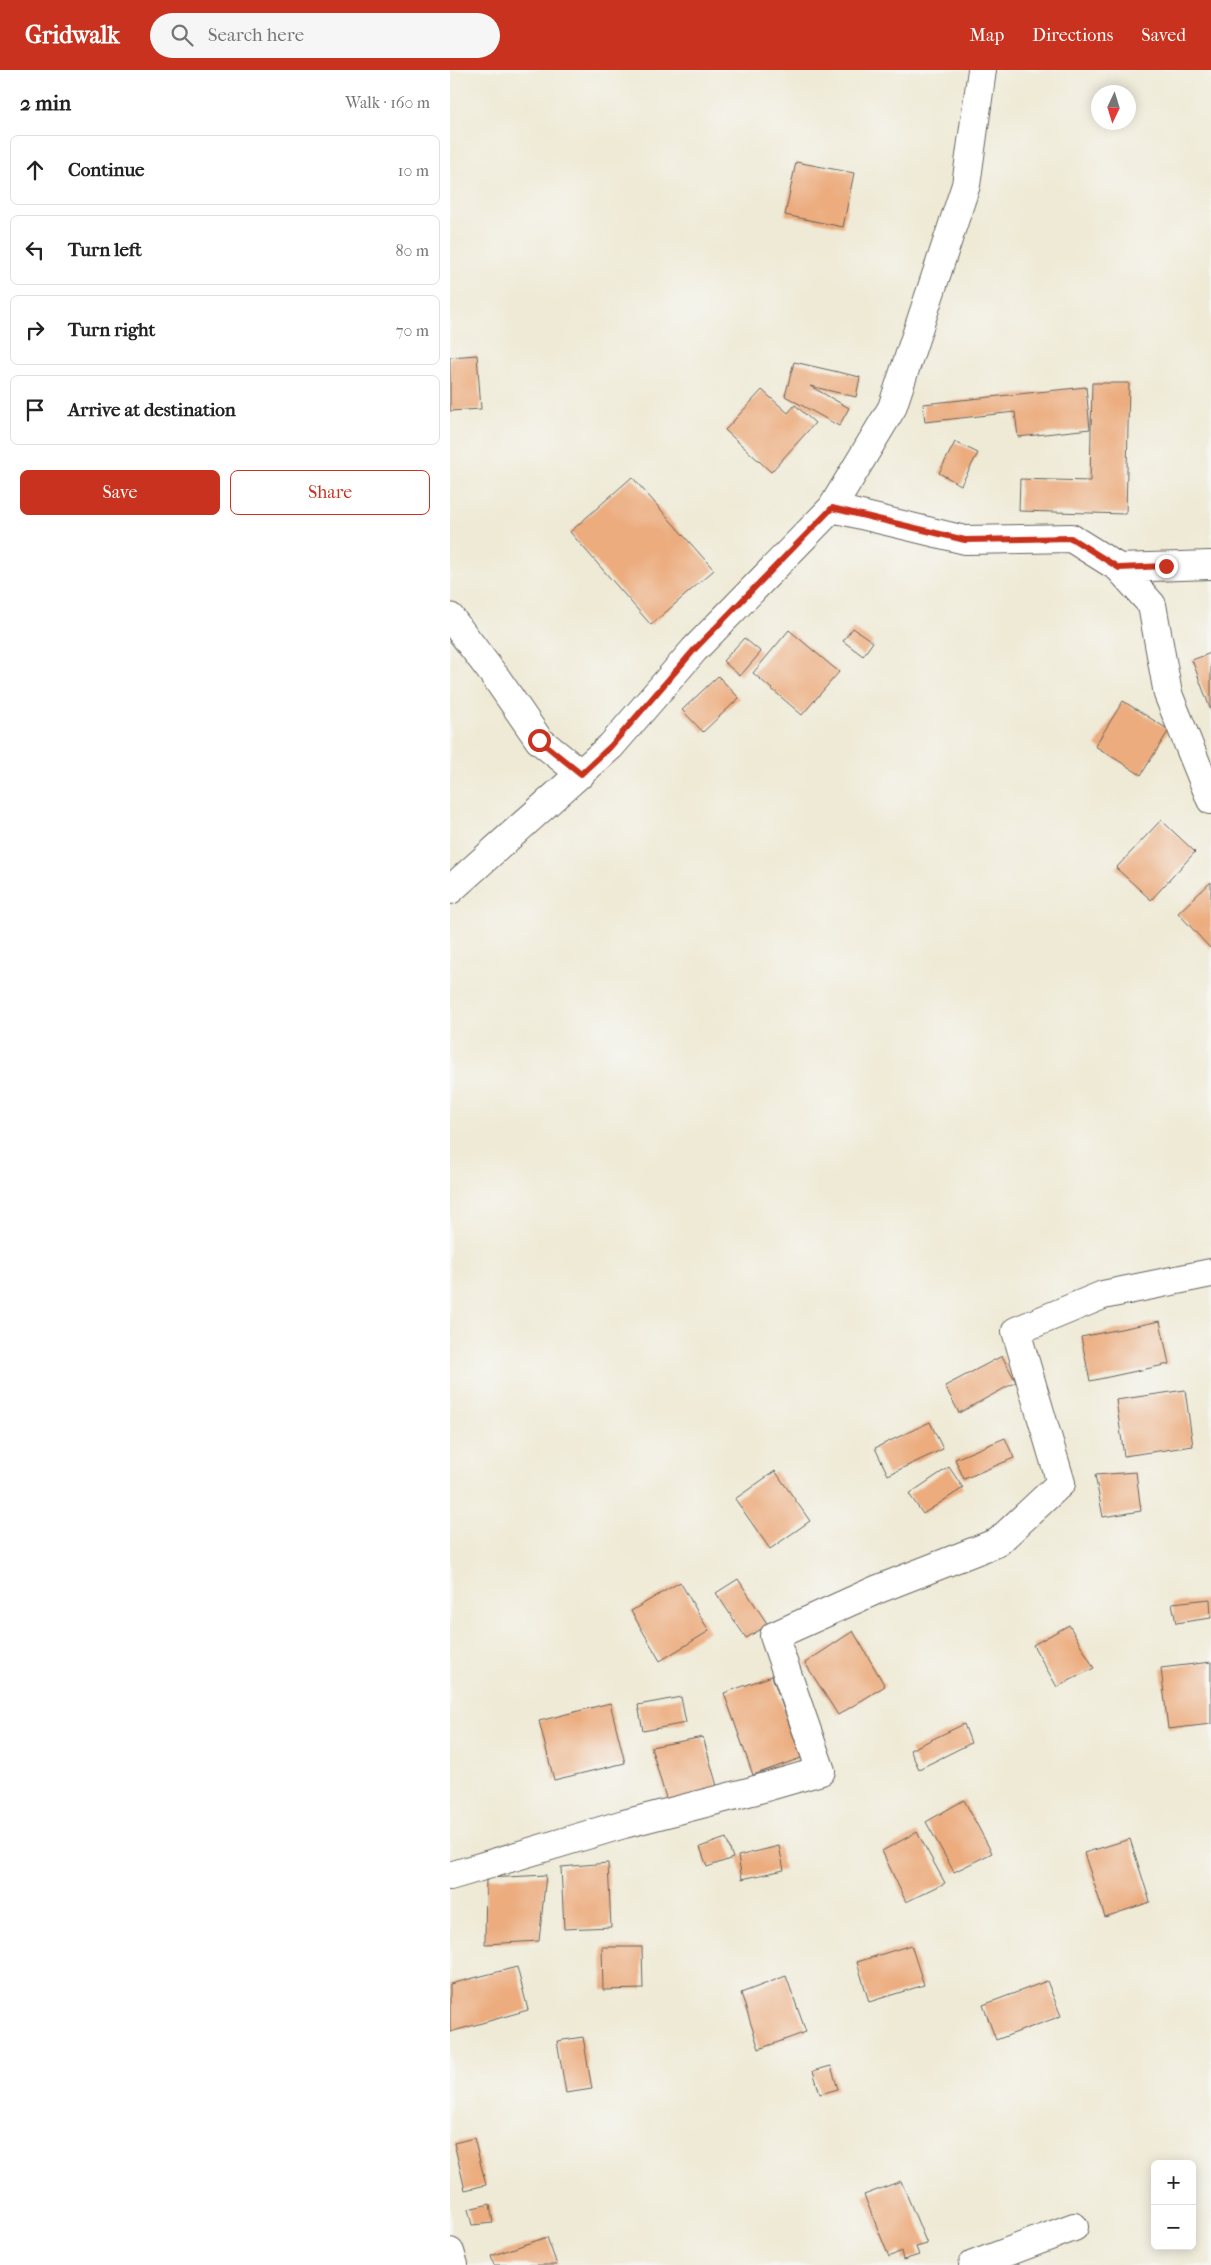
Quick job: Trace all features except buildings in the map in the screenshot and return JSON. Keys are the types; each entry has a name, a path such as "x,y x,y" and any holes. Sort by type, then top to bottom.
{"street":[{"path":"450,890 611,746 694,650 832,508 892,408 966,185 982,70"},
{"path":"832,508 965,540 1071,538 1119,568 1152,605 1168,694 1211,800"},
{"path":"1119,568 1211,565"},
{"path":"450,617 497,679 539,740 581,774"},
{"path":"450,1876 624,1824 752,1791 820,1771 774,1636 876,1590 998,1542 1061,1483 1016,1331 1102,1295 1211,1274"},
{"path":"973,2265 1074,2227"},
{"path":"450,2252 454,2265"}],"route":[{"path":"539,740 581,774 611,746 694,650 832,508 965,540 1071,538 1119,568 1166,566"}]}
